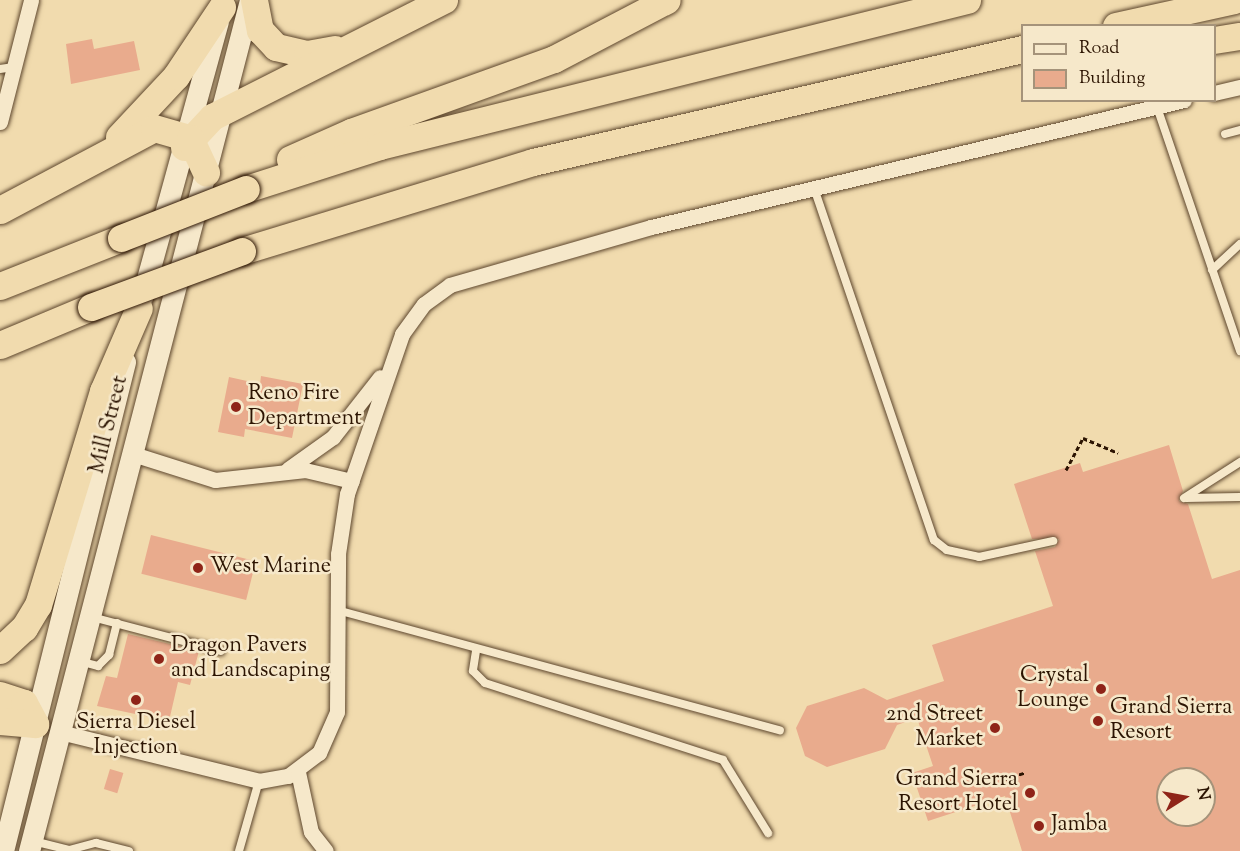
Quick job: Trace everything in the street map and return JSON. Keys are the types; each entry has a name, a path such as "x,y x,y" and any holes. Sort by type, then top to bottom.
{"highway":[{"path":"252,0 260,30 282,51 307,54 354,44"},
{"path":"187,140 221,111 444,0"},
{"path":"247,188 330,140 544,63 667,0"},
{"path":"0,286 247,188 380,146 967,0"},
{"path":"1125,24 1234,0"},
{"path":"75,170 159,97 223,3"},
{"path":"1216,40 1240,36"},
{"path":"7,343 91,307 242,252 515,166 1021,49"},
{"path":"0,210 149,129 169,128 187,140 206,172"},
{"path":"0,650 24,628 38,605 106,383 139,308"},
{"path":"0,695 24,703 35,723"},
{"path":"0,721 35,723"}],"main road":[{"name":"Mill Street","path":"30,846 221,111 252,0"},
{"name":"Mill Street","path":"3,851 139,308 223,3"},
{"path":"35,723 60,732"}],"street":[{"path":"0,122 7,68 31,0"},
{"path":"1216,93 1240,87"},
{"path":"268,477 308,458 333,437 365,400 424,304 476,274 813,188 1176,102"},
{"path":"60,732 258,781 298,771 319,753 335,723 340,526 352,481 397,345"},
{"path":"133,454 215,480 268,477 305,470 352,481"},
{"path":"298,771 311,832 326,851"}],"lane":[{"path":"1157,107 1240,351"},
{"path":"1225,134 1240,130"},
{"path":"813,188 934,540 947,550 979,557 1053,541"},
{"path":"1212,270 1240,244"},
{"path":"1240,462 1184,498 1240,497"},
{"path":"337,610 476,651 780,730"},
{"path":"90,617 221,651"},
{"path":"79,661 98,666 109,655 117,623"},
{"path":"476,651 473,671 485,683 717,757 729,766 748,808 768,833"},
{"path":"239,851 258,781"},
{"path":"30,846 69,850 96,843 129,851"}],"path":[{"path":"1066,470 1083,438 1118,453"},
{"path":"1005,779 1024,773"}],"building":[{"path":"92,39 94,49 134,41 140,70 71,84 66,44"},
{"path":"261,376 303,384 292,438 245,429 244,437 218,432 229,377 260,384"},
{"name":"Grand Sierra Resort","path":"1169,445 1183,491 1179,501 1188,504 1212,579 1240,570 1240,851 1022,851 1005,796 928,821 912,773 933,766 917,718 897,725 885,749 827,767 805,756 796,728 807,706 864,688 887,700 944,681 932,645 1053,606 1035,551 1055,547 1059,539 1032,539 1014,484 1080,463 1083,472"},
{"name":"West Marine","path":"151,535 256,561 246,600 141,574"},
{"path":"128,634 199,651 190,685 178,682 169,721 97,706 106,676 117,678"},
{"path":"110,769 123,773 117,793 104,789"}],"place":[{"name":"Reno Fire Department","path":"236,407"},
{"name":"West Marine","path":"198,568"},
{"name":"Dragon Pavers and Landscaping","path":"159,659"},
{"name":"Crystal Lounge","path":"1101,689"},
{"name":"Sierra Diesel Injection","path":"136,700"},
{"name":"Grand Sierra Resort","path":"1098,721"},
{"name":"2nd Street Market","path":"995,728"},
{"name":"Grand Sierra Resort Hotel","path":"1030,793"},
{"name":"Jamba","path":"1039,826"}]}
